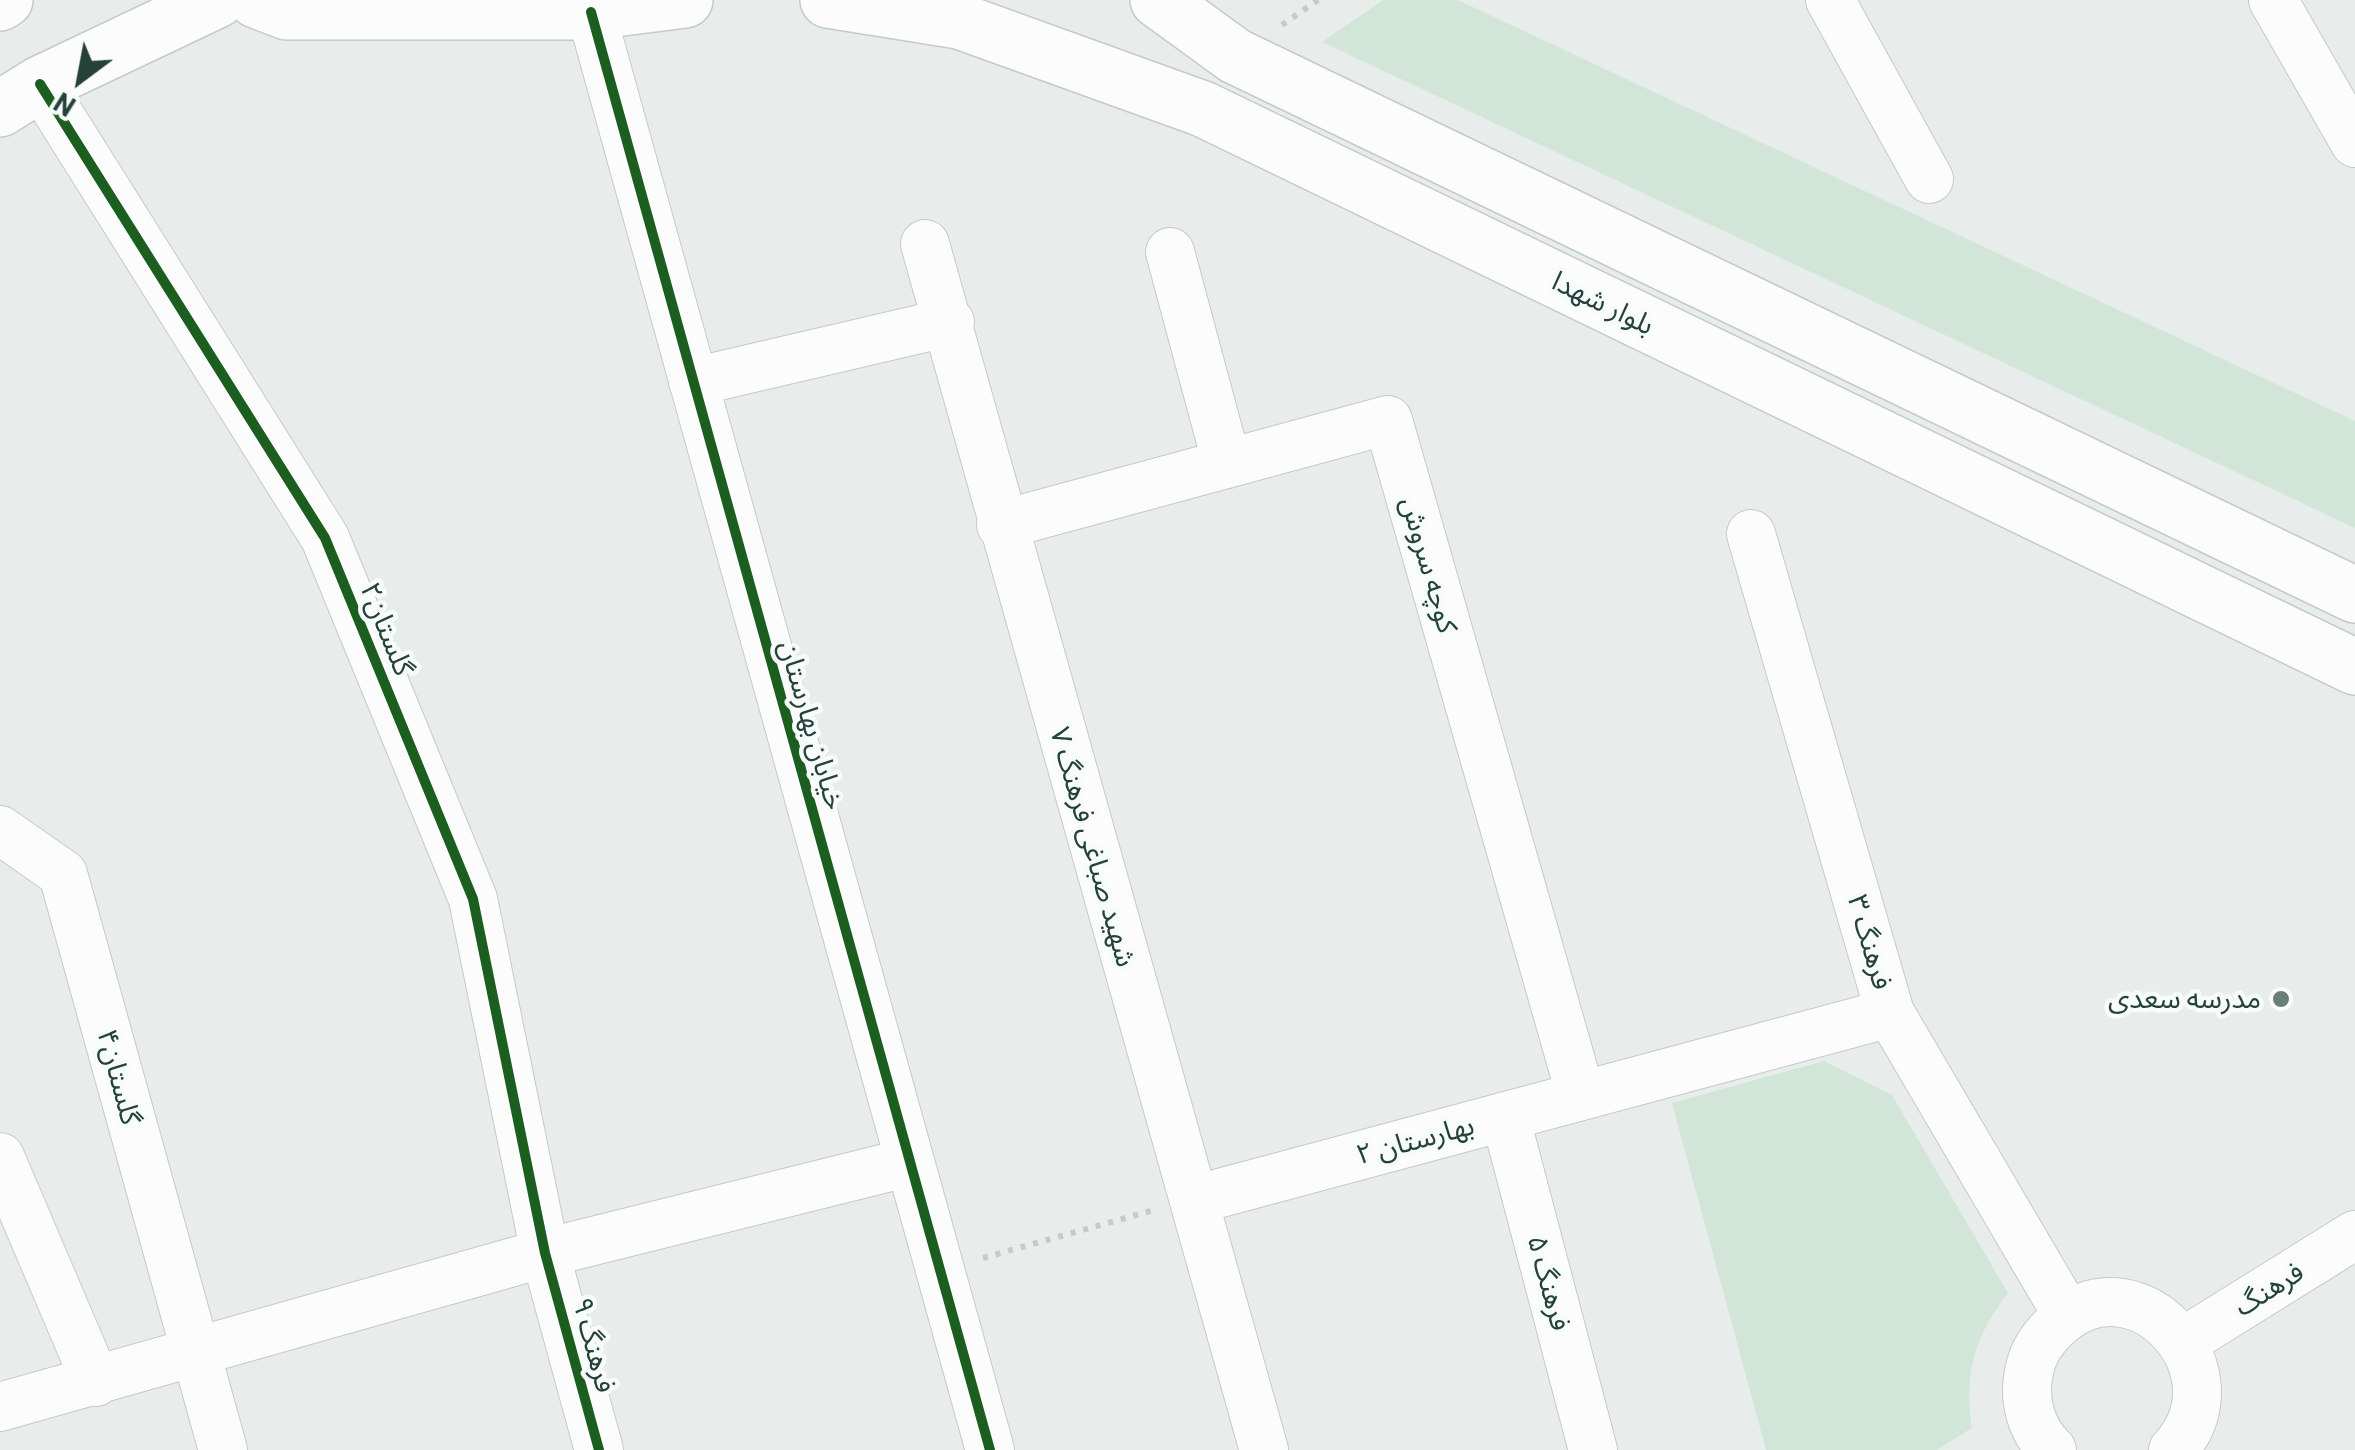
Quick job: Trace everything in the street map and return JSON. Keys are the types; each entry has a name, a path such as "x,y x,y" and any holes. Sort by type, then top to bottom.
{"main road":[{"path":"20,97 217,0"},
{"path":"256,0 287,12 590,12 685,0"},
{"name":"بلوار شهدا","path":"828,0 959,22 1203,108 2355,668"},
{"path":"1158,0 1235,56 2355,595"}],"street":[{"path":"1830,0 1929,179"},
{"path":"2273,0 2355,143"},
{"name":"خیابان بهارستان","path":"590,12 990,1450"},
{"name":"گلستان۲","path":"20,97 325,538 473,899 545,1252"},
{"name":"شهید صباغی فرهنگ ۷","path":"925,244 950,322 1001,526 1264,1450"},
{"path":"1170,252 1228,464"},
{"path":"693,382 950,322"},
{"name":"کوچه سروش","path":"1001,526 1388,420 1580,1096"},
{"name":"فرهنگ ۳","path":"1751,534 1890,1013 2068,1316"},
{"name":"گلستان۴","path":"0,830 63,874 223,1450"},
{"name":"بهارستان ۲","path":"1194,1200 1890,1013"},
{"name":"فرهنگ ۵","path":"1505,1116 1593,1450"},
{"path":"0,1157 96,1382"},
{"path":"0,1408 545,1252 910,1162"},
{"name":"فرهنگ","path":"2183,1342 2355,1235"},
{"name":"فرهنگ ۹","path":"545,1252 598,1450"},
{"path":"2040,1447 2026,1387 2031,1359 2046,1334 2068,1316 2092,1306 2118,1304 2143,1310 2166,1323 2183,1342 2194,1366 2198,1392 2194,1417 2173,1450"}],"path":[{"path":"940,1270 1194,1200"}],"green space":[{"path":"1383,0 1458,0 2355,421 2355,528 1322,42"},
{"path":"1824,1061 1892,1095 2008,1293 1987,1325 1974,1356 1969,1390 1972,1428 1937,1450 1766,1450 1672,1103"}],"cycle path":[{"path":"591,12 990,1450"},
{"path":"40,84 325,538 473,899 545,1253 599,1450"}],"place":[{"name":"مدرسه سعدی","path":"2281,999"}]}
